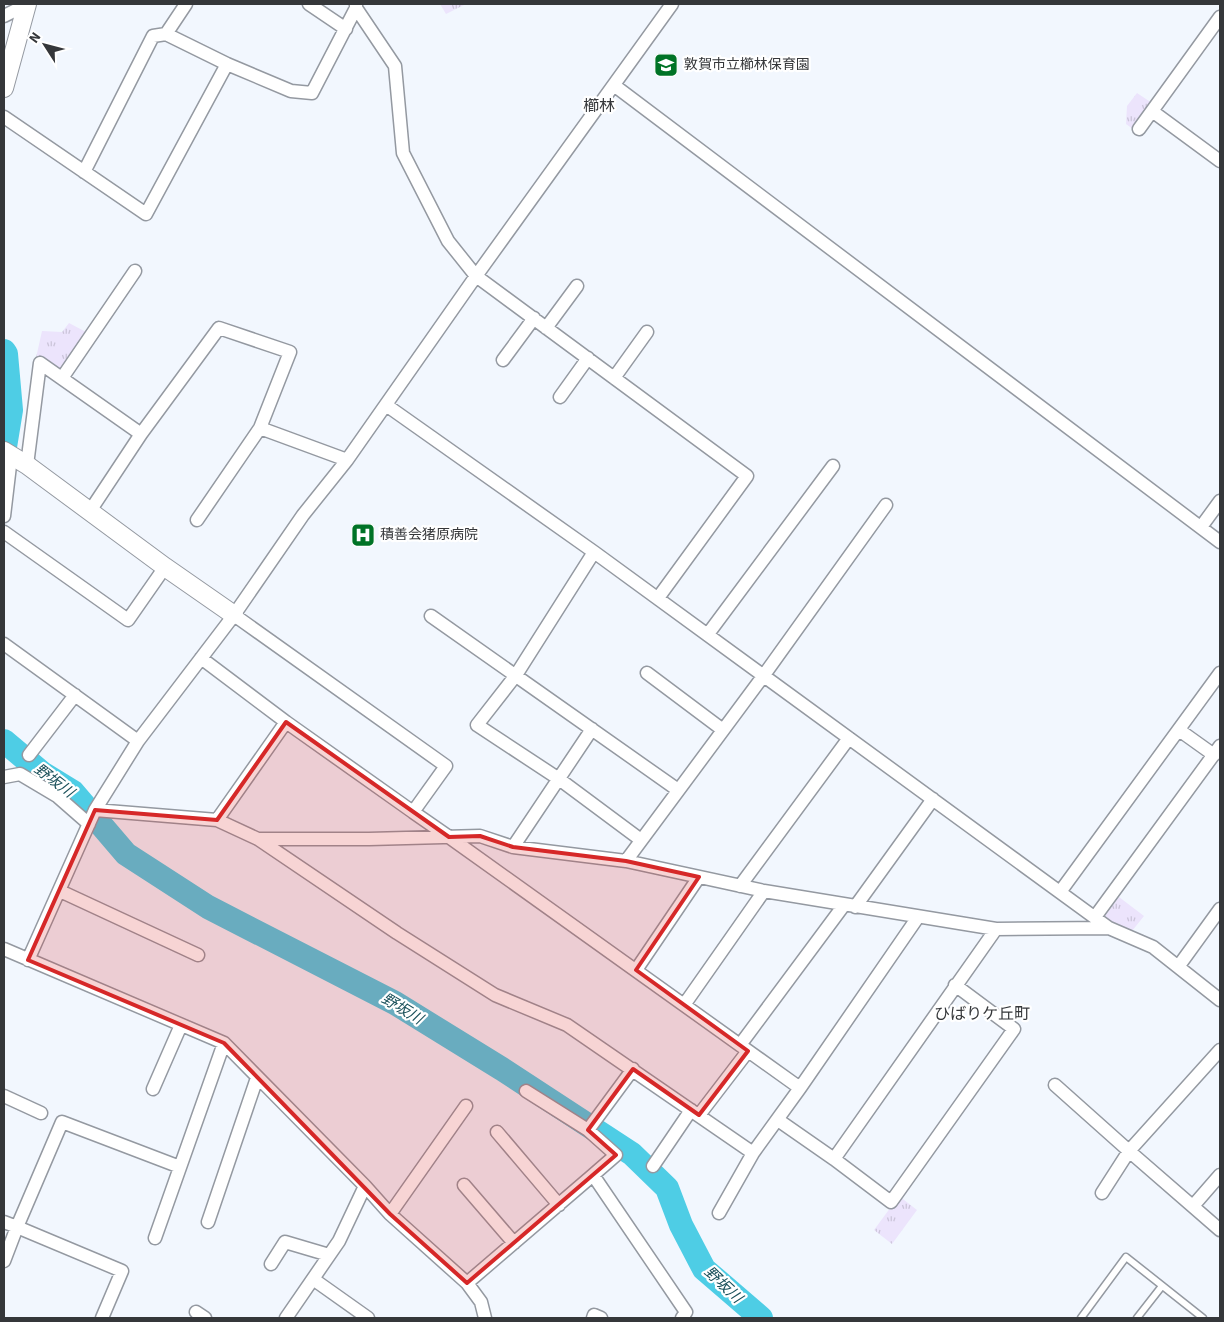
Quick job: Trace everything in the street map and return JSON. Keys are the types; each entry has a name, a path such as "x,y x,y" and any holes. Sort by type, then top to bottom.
{"street":[{"path":"5,14 28,4"},
{"path":"4,88 28,4"},
{"path":"166,34 186,4"},
{"path":"309,4 346,29"},
{"path":"28,960 95,810 138,740 234,615 303,515 347,460 476,276 615,86 672,4"},
{"path":"84,172 153,36 166,34 227,64 291,91 312,93 356,6"},
{"path":"356,6 395,66 403,153 448,241 476,276 747,476 658,598"},
{"path":"1139,129 1220,17"},
{"path":"4,116 146,214 227,64"},
{"path":"615,86 1220,542"},
{"path":"1152,111 1220,161"},
{"path":"62,378 135,271"},
{"path":"546,328 577,286"},
{"path":"503,360 534,318"},
{"path":"90,511 142,434 219,328 290,352 260,428 197,520"},
{"path":"614,378 647,332"},
{"path":"560,397 588,358"},
{"path":"4,516 14,458 40,363 142,434"},
{"path":"386,405 708,634 1109,928 1153,947 1220,1000"},
{"path":"260,428 347,460"},
{"path":"14,458 446,766 412,812"},
{"path":"708,634 833,466"},
{"path":"1201,527 1220,501"},
{"path":"626,861 764,675 886,505"},
{"path":"4,532 128,620 165,567"},
{"path":"594,552 516,675 477,726 558,779 641,840"},
{"path":"431,616 678,790"},
{"path":"4,644 138,740"},
{"path":"201,658 286,722 800,1088"},
{"path":"647,673 723,730"},
{"path":"1060,892 1220,673"},
{"path":"28,755 75,695"},
{"path":"217,820 286,722"},
{"path":"513,847 592,729"},
{"path":"1095,917 1217,751 1179,730"},
{"path":"740,886 849,738"},
{"path":"4,777 20,774 56,796 89,824"},
{"path":"653,1166 744,1048 849,906 933,799"},
{"path":"95,810 217,820 258,839 397,933 495,995 567,1025 753,1153"},
{"path":"258,839 480,836 513,847 626,861 764,891 996,929 1109,928"},
{"path":"636,970 699,877"},
{"path":"60,891 198,955"},
{"path":"684,1005 764,891"},
{"path":"1178,967 1220,909"},
{"path":"719,1213 753,1153 778,1120 918,917"},
{"path":"834,1159 996,929"},
{"path":"4,949 224,1043 365,1186 390,1214 467,1283 481,1302 486,1318"},
{"path":"778,1120 834,1159 890,1202 1014,1029 955,986"},
{"path":"153,1089 181,1025"},
{"path":"154,1238 224,1043"},
{"path":"1102,1193 1129,1152 1220,1050"},
{"path":"588,1130 633,1069"},
{"path":"208,1222 257,1078"},
{"path":"1055,1085 1220,1230"},
{"path":"467,1283 616,1155 588,1130 526,1091"},
{"path":"4,1096 41,1113"},
{"path":"390,1214 466,1106"},
{"path":"4,1261 62,1122 180,1166"},
{"path":"497,1132 559,1204"},
{"path":"593,1175 686,1312 682,1318"},
{"path":"1193,1206 1220,1175"},
{"path":"464,1185 514,1243"},
{"path":"286,1318 339,1240 365,1186"},
{"path":"4,1222 122,1271 102,1318"},
{"path":"271,1264 285,1242 329,1255"},
{"path":"313,1279 368,1318"},
{"path":"594,1318 594,1315 600,1318"}],"lane":[{"path":"1081,1318 1126,1258 1203,1318"},
{"path":"1136,1318 1162,1286"}],"highlighted area":[{"path":"286,722 449,837 480,836 513,847 626,861 699,877 636,970 748,1051 699,1115 633,1069 588,1130 616,1155 467,1283 390,1214 224,1043 28,960 95,810 217,820"}],"green space":[{"path":"440,4 466,4 446,14"},
{"path":"1137,93 1152,103 1133,129 1126,124 1127,106"},
{"path":"69,323 86,332 62,367 54,370 36,358 42,331 62,332"},
{"path":"1119,897 1144,916 1132,931 1113,926 1105,916"},
{"path":"899,1196 917,1210 892,1244 874,1230"}],"waterway":[{"name":"野坂川","path":"4,351 6,354 11,410 4,453"},
{"name":"野坂川","path":"4,741 42,773 73,792 126,854 208,907 395,1003 502,1069 632,1154 667,1188 681,1225 704,1269 761,1318"}],"place":[{"name":"敦賀市立櫛林保育園","path":"666,65"},
{"name":"積善会猪原病院","path":"363,535"}],"district":[{"name":"櫛林","path":"599,106"},
{"name":"ひばりケ丘町","path":"982,1014"}]}
